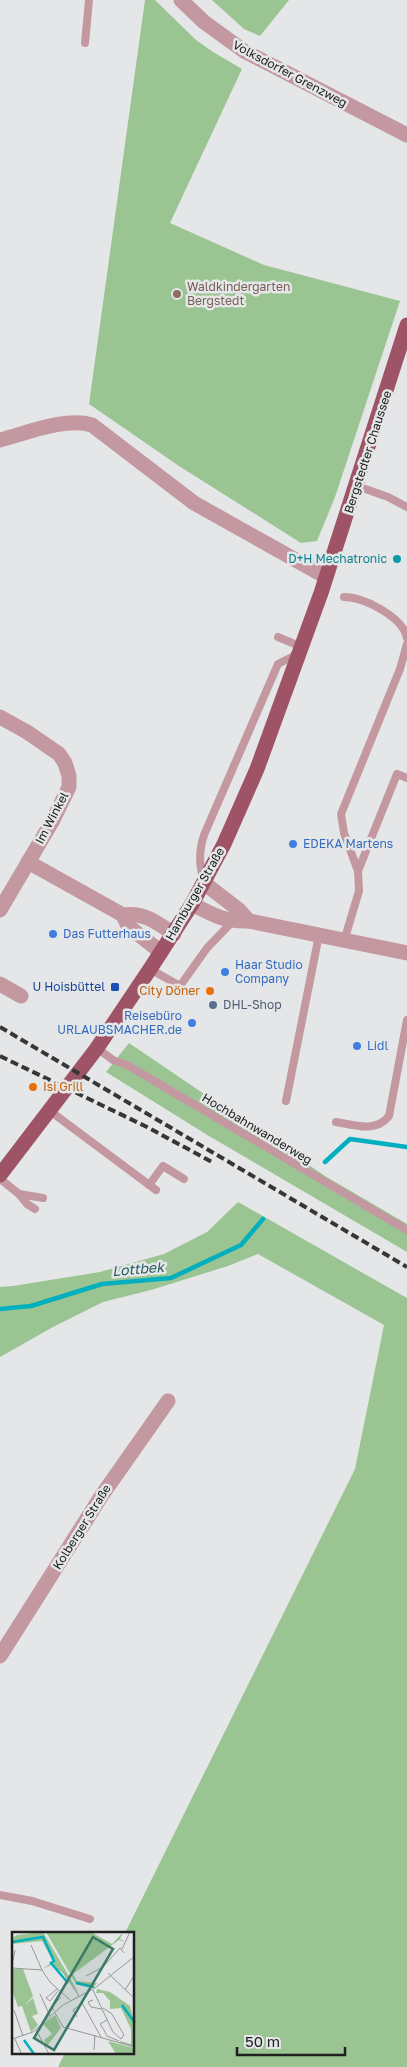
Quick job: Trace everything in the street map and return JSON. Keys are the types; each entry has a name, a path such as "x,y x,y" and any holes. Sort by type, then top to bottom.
{"main road":[{"name":"Bergstedter Chaussee","path":"326,577 357,486 407,325"},
{"name":"Hamburger Straße","path":"0,1175 97,1048 174,934 204,884 257,769 326,577"}],"street":[{"name":"Volksdorfer Grenzweg","path":"182,0 211,27 244,51 407,135"},
{"path":"0,440 67,423 83,422 92,424 194,502 326,577"},
{"name":"Im Winkel","path":"0,717 27,732 59,754 68,770 69,787 53,820 0,910"},
{"path":"28,862 123,914 135,913 153,920 174,934"},
{"path":"204,884 239,910 249,921"},
{"path":"192,904 233,922 249,921 407,953"},
{"path":"123,914 128,926 162,952"},
{"path":"0,984 21,996"},
{"name":"Kolberger Straße","path":"0,1656 102,1495 168,1401"}],"lane":[{"path":"85,43 89,0"},
{"path":"357,486 388,497 407,507"},
{"path":"344,597 355,597 368,602 389,615 402,627 407,638"},
{"path":"204,884 199,864 200,847 204,835 278,664 301,650 278,636"},
{"path":"344,941 359,891 358,870 344,833 342,814 400,669 407,644"},
{"path":"358,870 397,774 407,778"},
{"path":"150,969 180,986 207,948 233,922"},
{"path":"286,1101 319,935"},
{"path":"336,1122 371,1127 384,1122 389,1116 407,1020"},
{"name":"Hochbahnwanderweg","path":"97,1048 113,1060 127,1064 407,1230"},
{"path":"50,1111 156,1190"},
{"path":"148,1185 163,1166 184,1179"},
{"path":"0,1179 19,1194 27,1204 36,1208"},
{"path":"19,1194 43,1198"},
{"path":"0,1896 32,1901 90,1919"}],"green space":[{"path":"145,0 155,0 196,40 242,69 170,223 264,265 400,301 335,497 317,541 301,543 179,466 89,404"},
{"path":"212,0 289,0 260,36 244,29"},
{"path":"129,1043 325,1176 407,1224 407,1252 209,1136 106,1072"},
{"path":"238,1202 407,1298 407,2067 58,2067 64,2054 135,2054 135,1932 125,1932 355,1469 384,1325 258,1254 228,1266 151,1290 103,1302 0,1357 0,1287 100,1272 164,1254 207,1232"}],"waterway":[{"name":"Lottbek","path":"325,1162 350,1139 407,1147"},
{"name":"Lottbek","path":"0,1309 31,1306 102,1284 171,1278 241,1245 263,1219"}],"railway":[{"path":"0,1027 407,1267"},
{"path":"0,1056 147,1127 212,1162"}],"place":[{"name":"Waldkindergarten Bergstedt","path":"177,294"},
{"name":"D+H Mechatronic","path":"397,559"},
{"name":"EDEKA Martens","path":"293,844"},
{"name":"Das Futterhaus","path":"53,934"},
{"name":"Haar Studio Company","path":"225,972"},
{"name":"U Hoisbüttel","path":"115,987"},
{"name":"City Döner","path":"210,991"},
{"name":"DHL-Shop","path":"213,1005"},
{"name":"Reisebüro URLAUBSMACHER.de","path":"192,1023"},
{"name":"Lidl","path":"357,1046"},
{"name":"Isi Grill","path":"33,1087"}]}
